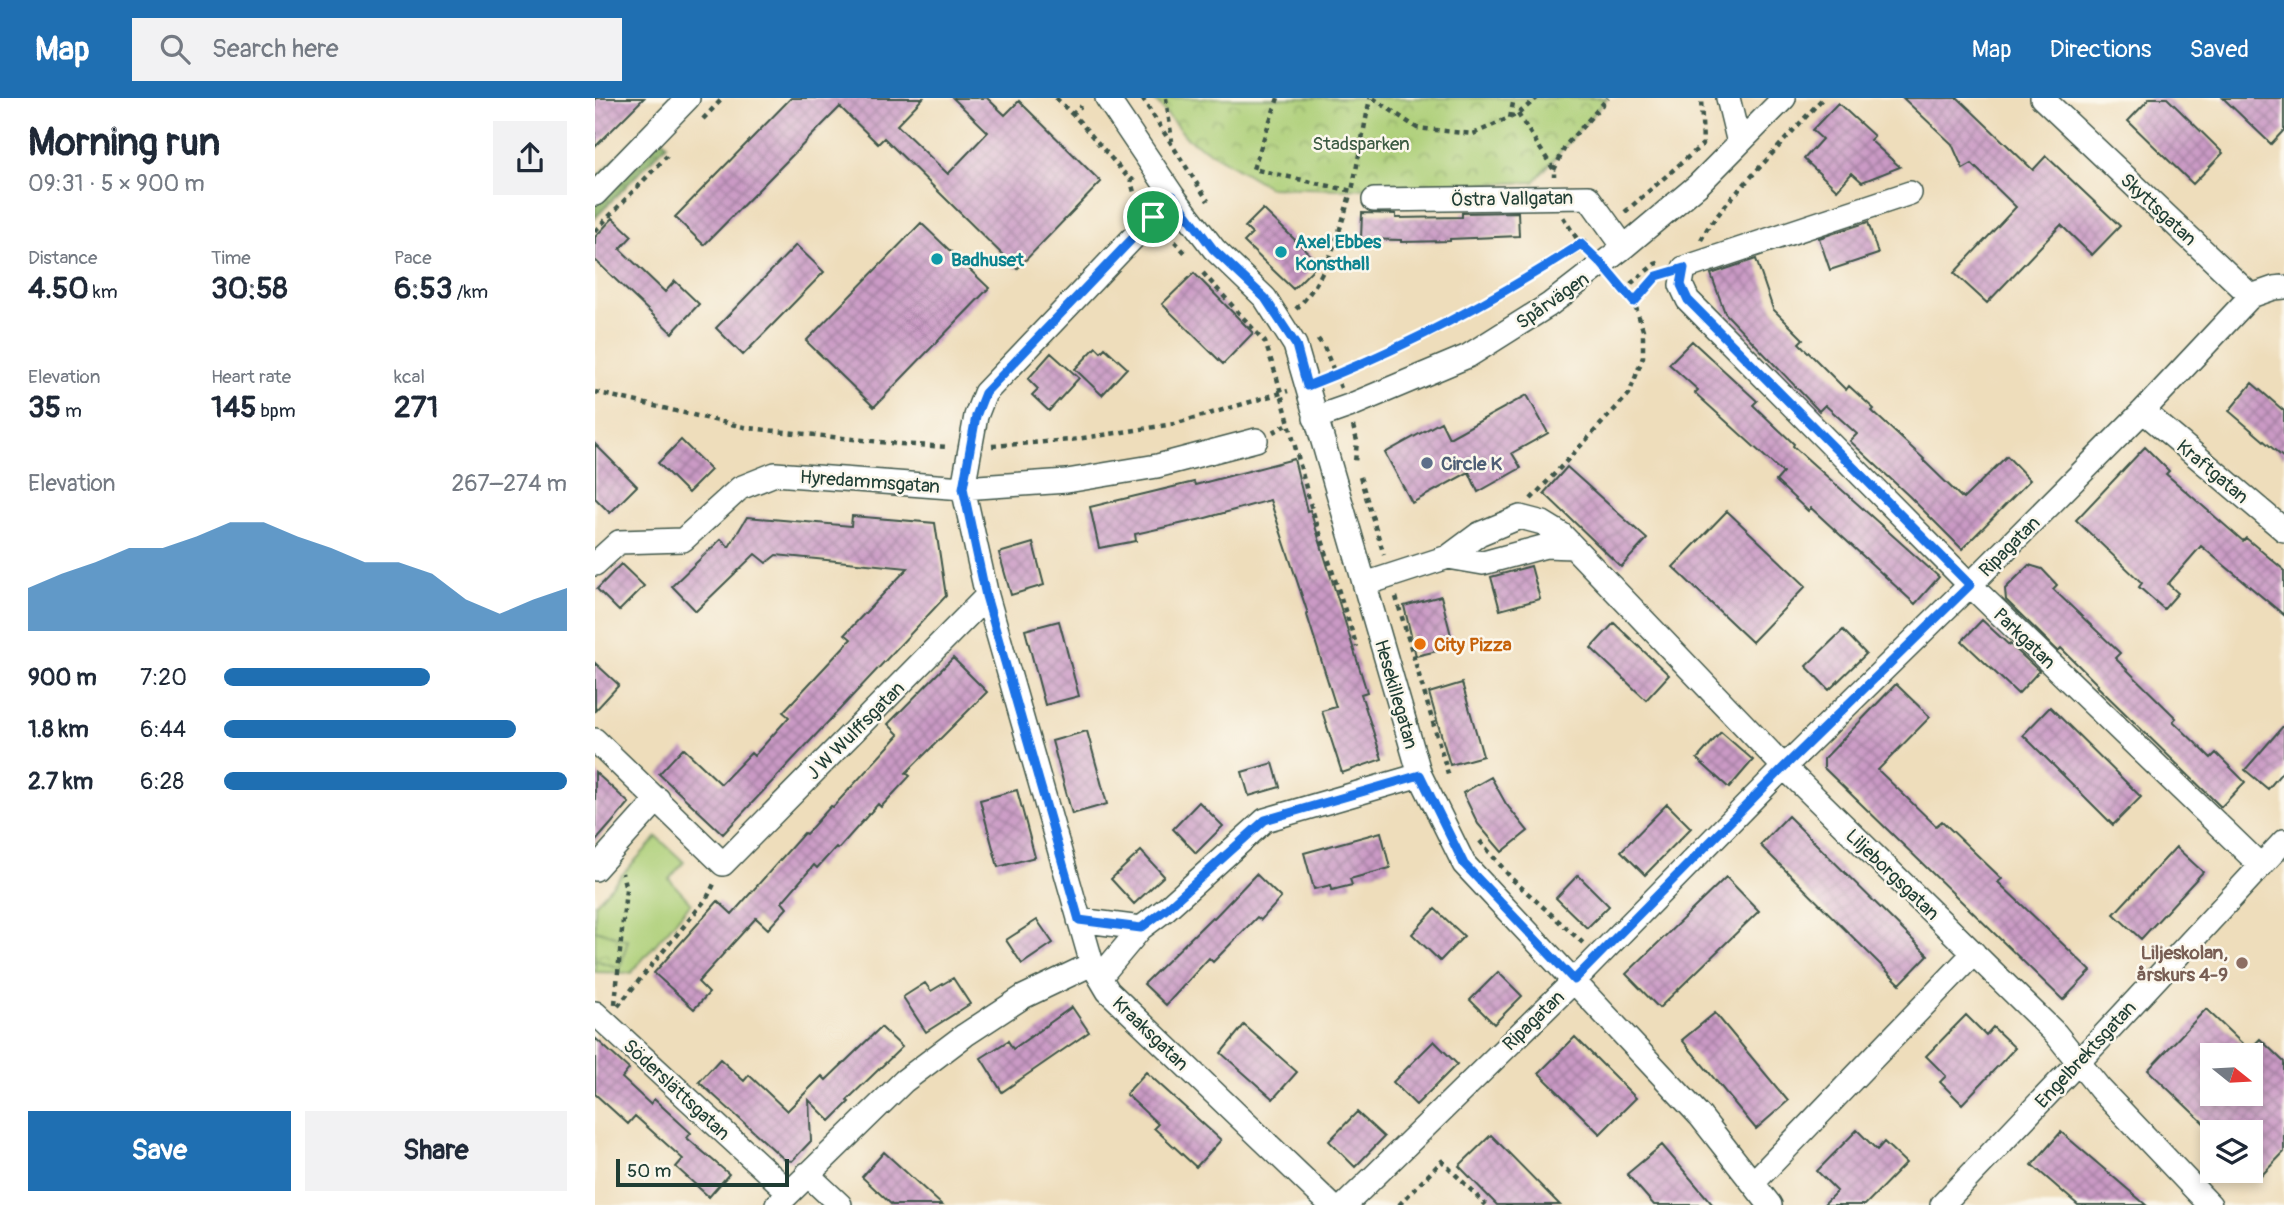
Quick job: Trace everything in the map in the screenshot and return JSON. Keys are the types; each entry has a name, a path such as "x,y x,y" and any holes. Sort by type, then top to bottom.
{"street":[{"path":"595,194 688,98"},
{"path":"963,488 976,416 985,393 1173,196 1107,98"},
{"path":"1728,98 1739,143"},
{"name":"Spårvägen","path":"1315,418 1468,356 1549,305 1698,185 1784,98"},
{"name":"Skyttsgatan","path":"2042,98 2251,296"},
{"path":"1682,259 1910,194"},
{"name":"Hesekillegatan","path":"1173,196 1213,249 1265,298 1296,345 1420,775 1464,864 1700,1116 1770,1205"},
{"name":"Östra Vallgatan","path":"1374,200 1588,197 1624,247"},
{"name":"Parkgatan","path":"1682,259 1681,285 1688,300 1970,585 2261,866"},
{"path":"2251,296 2284,287"},
{"name":"Ripagatan","path":"1345,1205 1970,585 2143,411 2251,296"},
{"name":"Kraftgatan","path":"2143,411 2284,530"},
{"name":"Hyredammsgatan","path":"595,564 619,542 684,540 740,488 775,474 963,488 1067,481 1157,466 1256,440"},
{"name":"Kraaksgatan","path":"963,488 986,596 1096,971 1108,991 1331,1205"},
{"path":"1365,584 1448,556 1479,534 1520,517"},
{"name":"Liljeborgsgatan","path":"1520,517 1543,523 1560,534 1784,767 2056,1034 2099,1089 2210,1205"},
{"path":"1448,556 1483,563 1546,546 1573,547"},
{"name":"J W Wulffsgatan","path":"723,864 986,596"},
{"path":"595,740 723,864"},
{"path":"783,1199 904,1081 965,1035 1023,997 1096,971 1265,820 1420,775"},
{"path":"595,869 657,799"},
{"name":"Engelbrektsgatan","path":"1942,1205 2284,841"},
{"path":"1079,920 1141,928"},
{"path":"1753,1183 1973,953"},
{"name":"Söderslättsgatan","path":"595,1013 783,1199"},
{"path":"807,1174 840,1205"}],"path":[{"path":"696,126 723,98"},
{"path":"1056,98 1131,181 1135,197 1190,258"},
{"path":"1166,98 1172,143"},
{"path":"1278,98 1253,169 1352,191 1374,200"},
{"path":"1296,309 1308,296 1333,252 1352,191 1372,98 1417,128 1473,134 1510,118 1537,98"},
{"path":"1510,118 1514,98"},
{"path":"1554,170 1566,145 1608,98"},
{"path":"595,392 748,428 900,444 969,448 1071,440 1174,424 1307,386 1445,326 1533,275 1609,226 1703,144 1701,98"},
{"path":"1634,302 1657,276 1682,259 1728,202 1823,98"},
{"path":"1072,115 1081,106"},
{"path":"595,231 668,155"},
{"path":"1131,181 1150,162"},
{"path":"1520,517 1534,495 1629,394 1643,357 1643,330 1634,302 1581,244"},
{"path":"1623,289 1655,264 1682,259"},
{"path":"1199,269 1265,342 1310,503 1357,649"},
{"path":"616,845 626,889 615,1010 707,898 723,864"},
{"path":"1399,1205 1442,1161 1486,1205"}],"green space":[{"name":"Stadsparken","path":"1153,98 1607,98 1534,182 1340,189 1269,187 1188,139"},
{"path":"650,124 667,144 595,218 595,179"},
{"path":"657,837 684,862 669,879 691,903 631,973 595,972 595,904"},
{"path":"595,930 628,940 620,968 595,960"}],"building":[{"path":"595,98 644,98 595,147"},
{"path":"791,98 923,98 897,125 948,174 988,132 953,98 987,98 1005,115 1019,101 1101,182 1017,269 884,138 878,144 840,107 704,245 675,217"},
{"path":"1903,98 1958,98 2033,170 2046,156 2120,226 2092,255 2061,225 1987,303 1954,273 2016,207 1972,164 1963,169 1952,144"},
{"path":"2150,98 2167,98 2223,153 2193,184 2128,121"},
{"path":"2223,98 2284,98 2284,130 2271,144"},
{"path":"1838,103 1874,136 1870,140 1900,167 1862,182 1852,173 1837,190 1804,159 1822,139 1812,130"},
{"name":"Axel Ebbes Konsthall","path":"1263,209 1319,263 1293,289 1244,242 1252,234 1245,227"},
{"path":"1518,212 1519,236 1401,242 1361,239 1362,213 1396,214 1396,218 1462,217 1462,213"},
{"path":"613,218 632,236 620,249 665,292 675,281 699,304 672,333 595,260 595,237"},
{"path":"1868,222 1878,254 1830,270 1819,238"},
{"path":"921,223 989,288 874,407 806,341"},
{"path":"796,245 824,272 743,355 716,328"},
{"path":"1756,259 1773,309 1803,339 1799,343 1846,390 1849,386 1874,409 1872,411 1963,499 2007,456 2030,480 1962,549 1850,441 1857,434 1825,405 1819,411 1725,313 1711,274"},
{"path":"1194,273 1253,333 1223,364 1162,304"},
{"path":"1692,341 1757,401 1753,405 1794,444 1793,446 1939,577 1915,604 1811,508 1808,511 1776,481 1783,473 1695,393 1698,390 1669,364"},
{"path":"1096,347 1101,352 1105,348 1127,368 1102,395 1075,369"},
{"path":"1051,353 1079,378 1049,411 1032,395 1038,389 1028,379"},
{"path":"2252,383 2284,411 2284,458 2229,411"},
{"path":"1527,395 1548,433 1512,453 1521,468 1478,492 1469,472 1412,503 1385,453 1441,422 1449,438"},
{"path":"681,440 711,470 688,493 658,463"},
{"path":"595,444 637,486 610,513 595,498"},
{"path":"2145,447 2169,471 2166,474 2243,541 2246,538 2284,570 2284,615 2201,546 2168,584 2178,593 2164,609 2139,587 2142,583 2076,520"},
{"path":"1294,459 1307,511 1310,510 1367,692 1361,694 1382,759 1342,773 1322,711 1336,707 1270,500 1135,534 1136,541 1099,548 1090,507 1194,482 1195,485"},
{"path":"1567,467 1647,539 1621,567 1544,493"},
{"path":"1727,511 1806,586 1752,642 1673,567"},
{"path":"852,516 935,523 946,596 723,834 659,774 683,748 721,784 751,753 754,756 789,717 783,712 851,639 845,634 908,568 776,555 766,563 755,554 696,611 672,586 721,539 729,547 747,517 851,526"},
{"path":"1033,543 1044,585 1011,595 999,553"},
{"path":"621,564 644,586 619,611 597,589"},
{"path":"2029,565 2042,569 2057,585 2053,589 2120,653 2115,658 2176,718 2173,721 2211,758 2216,753 2245,782 2221,807 2061,648 2058,651 2006,600 2005,589"},
{"path":"1531,566 1540,599 1500,610 1491,577"},
{"path":"1441,596 1454,647 1416,656 1404,606"},
{"path":"1982,620 2039,671 2018,694 1962,641"},
{"path":"1059,621 1079,696 1045,705 1025,630"},
{"path":"1614,623 1669,675 1646,700 1591,648"},
{"path":"1843,630 1866,654 1829,690 1806,666"},
{"path":"953,658 987,692 906,773 910,776 881,807 878,804 817,868 814,865 782,902 787,908 768,929 756,918 698,982 709,993 694,1009 654,973 718,901 732,914 804,833 833,807 899,735 888,724"},
{"path":"595,663 619,685 595,711"},
{"path":"1462,683 1483,756 1450,765 1429,693"},
{"path":"1896,684 1930,717 1878,770 1936,826 1942,821 2002,879 1998,882 2091,971 2063,1000 1824,768 1824,759"},
{"path":"2050,707 2141,797 2113,825 2023,735"},
{"path":"2284,725 2284,770 2268,789 2245,770"},
{"path":"1087,731 1107,804 1072,814 1052,741"},
{"path":"1721,732 1753,760 1729,788 1697,759"},
{"path":"1273,763 1280,787 1249,796 1242,772"},
{"path":"595,772 629,803 595,842"},
{"path":"1491,777 1506,804 1528,831 1502,852 1478,824 1463,793"},
{"path":"1017,790 1035,857 998,867 980,800"},
{"path":"1199,802 1223,826 1196,853 1173,829"},
{"path":"1667,804 1691,828 1645,875 1621,851"},
{"path":"1788,816 1928,955 1900,984 1760,845"},
{"path":"1381,832 1390,868 1350,879 1352,885 1332,890 1331,885 1314,889 1304,853"},
{"path":"2176,847 2203,872 2141,939 2114,914"},
{"path":"1141,851 1164,876 1134,904 1111,879"},
{"path":"1256,874 1281,898 1261,920 1257,917 1213,962 1209,958 1166,1005 1144,984"},
{"path":"1578,875 1609,906 1587,928 1556,898"},
{"path":"1726,877 1759,911 1659,1008 1626,974"},
{"path":"1435,909 1464,936 1440,961 1412,934"},
{"path":"1037,920 1053,943 1022,964 1006,940"},
{"path":"1498,972 1522,996 1494,1024 1470,1000"},
{"path":"953,978 970,1004 926,1032 903,997 925,983 931,991"},
{"path":"1072,1007 1089,1032 1002,1092 981,1058 1008,1041 1013,1049"},
{"path":"2206,1009 2242,1043 2200,1043 2200,1106 2263,1106 2263,1043 2256,1043 2260,1039 2284,1062 2284,1152 2263,1174 2263,1120 2200,1120 2148,1070"},
{"path":"1715,1013 1788,1101 1756,1129 1682,1040"},
{"path":"1966,1015 1986,1035 1993,1027 2015,1048 1962,1104 1940,1082 1946,1076 1926,1056"},
{"path":"1244,1025 1297,1072 1273,1099 1221,1053"},
{"path":"881,1027 902,1047 847,1100 849,1102 830,1121 809,1100 811,1141 792,1161 785,1160 699,1082 720,1059 744,1081 749,1075 787,1111 822,1076 826,1080"},
{"path":"1575,1037 1636,1098 1600,1134 1539,1073"},
{"path":"595,1038 629,1069 622,1078 650,1104 654,1099 691,1133 687,1138 729,1174 709,1197 676,1167 683,1159 635,1116 628,1124 595,1094"},
{"path":"1434,1041 1457,1064 1416,1105 1393,1082"},
{"path":"1146,1072 1221,1140 1196,1167 1154,1128 1158,1124 1126,1094"},
{"path":"1357,1112 1384,1137 1355,1167 1329,1141"},
{"path":"1857,1130 1877,1150 1884,1142 1906,1163 1865,1205 1823,1205 1837,1191 1817,1171"},
{"path":"2061,1132 2146,1205 2078,1205 2032,1165"},
{"path":"1491,1135 1560,1205 1497,1205 1459,1166"},
{"path":"1662,1145 1713,1205 1654,1205 1627,1174"},
{"path":"884,1152 942,1205 892,1205 862,1177"}],"place":[{"name":"Axel Ebbes Konsthall","path":"1281,252"},
{"name":"Badhuset","path":"937,259"},
{"name":"Circle K","path":"1427,463"},
{"name":"City Pizza","path":"1420,644"},
{"name":"Liljeskolan, årskurs 4-9","path":"2242,963"}],"route":[{"path":"1173,196 1213,249 1265,298 1296,345 1307,386 1445,326 1581,244 1634,302 1657,276 1684,268 1681,285 1688,300 1970,585 1784,767 1574,980 1464,864 1420,775 1265,820 1165,910 1141,928 1079,920 986,596 963,488 976,416 985,393 1153,217 1173,196"}]}
